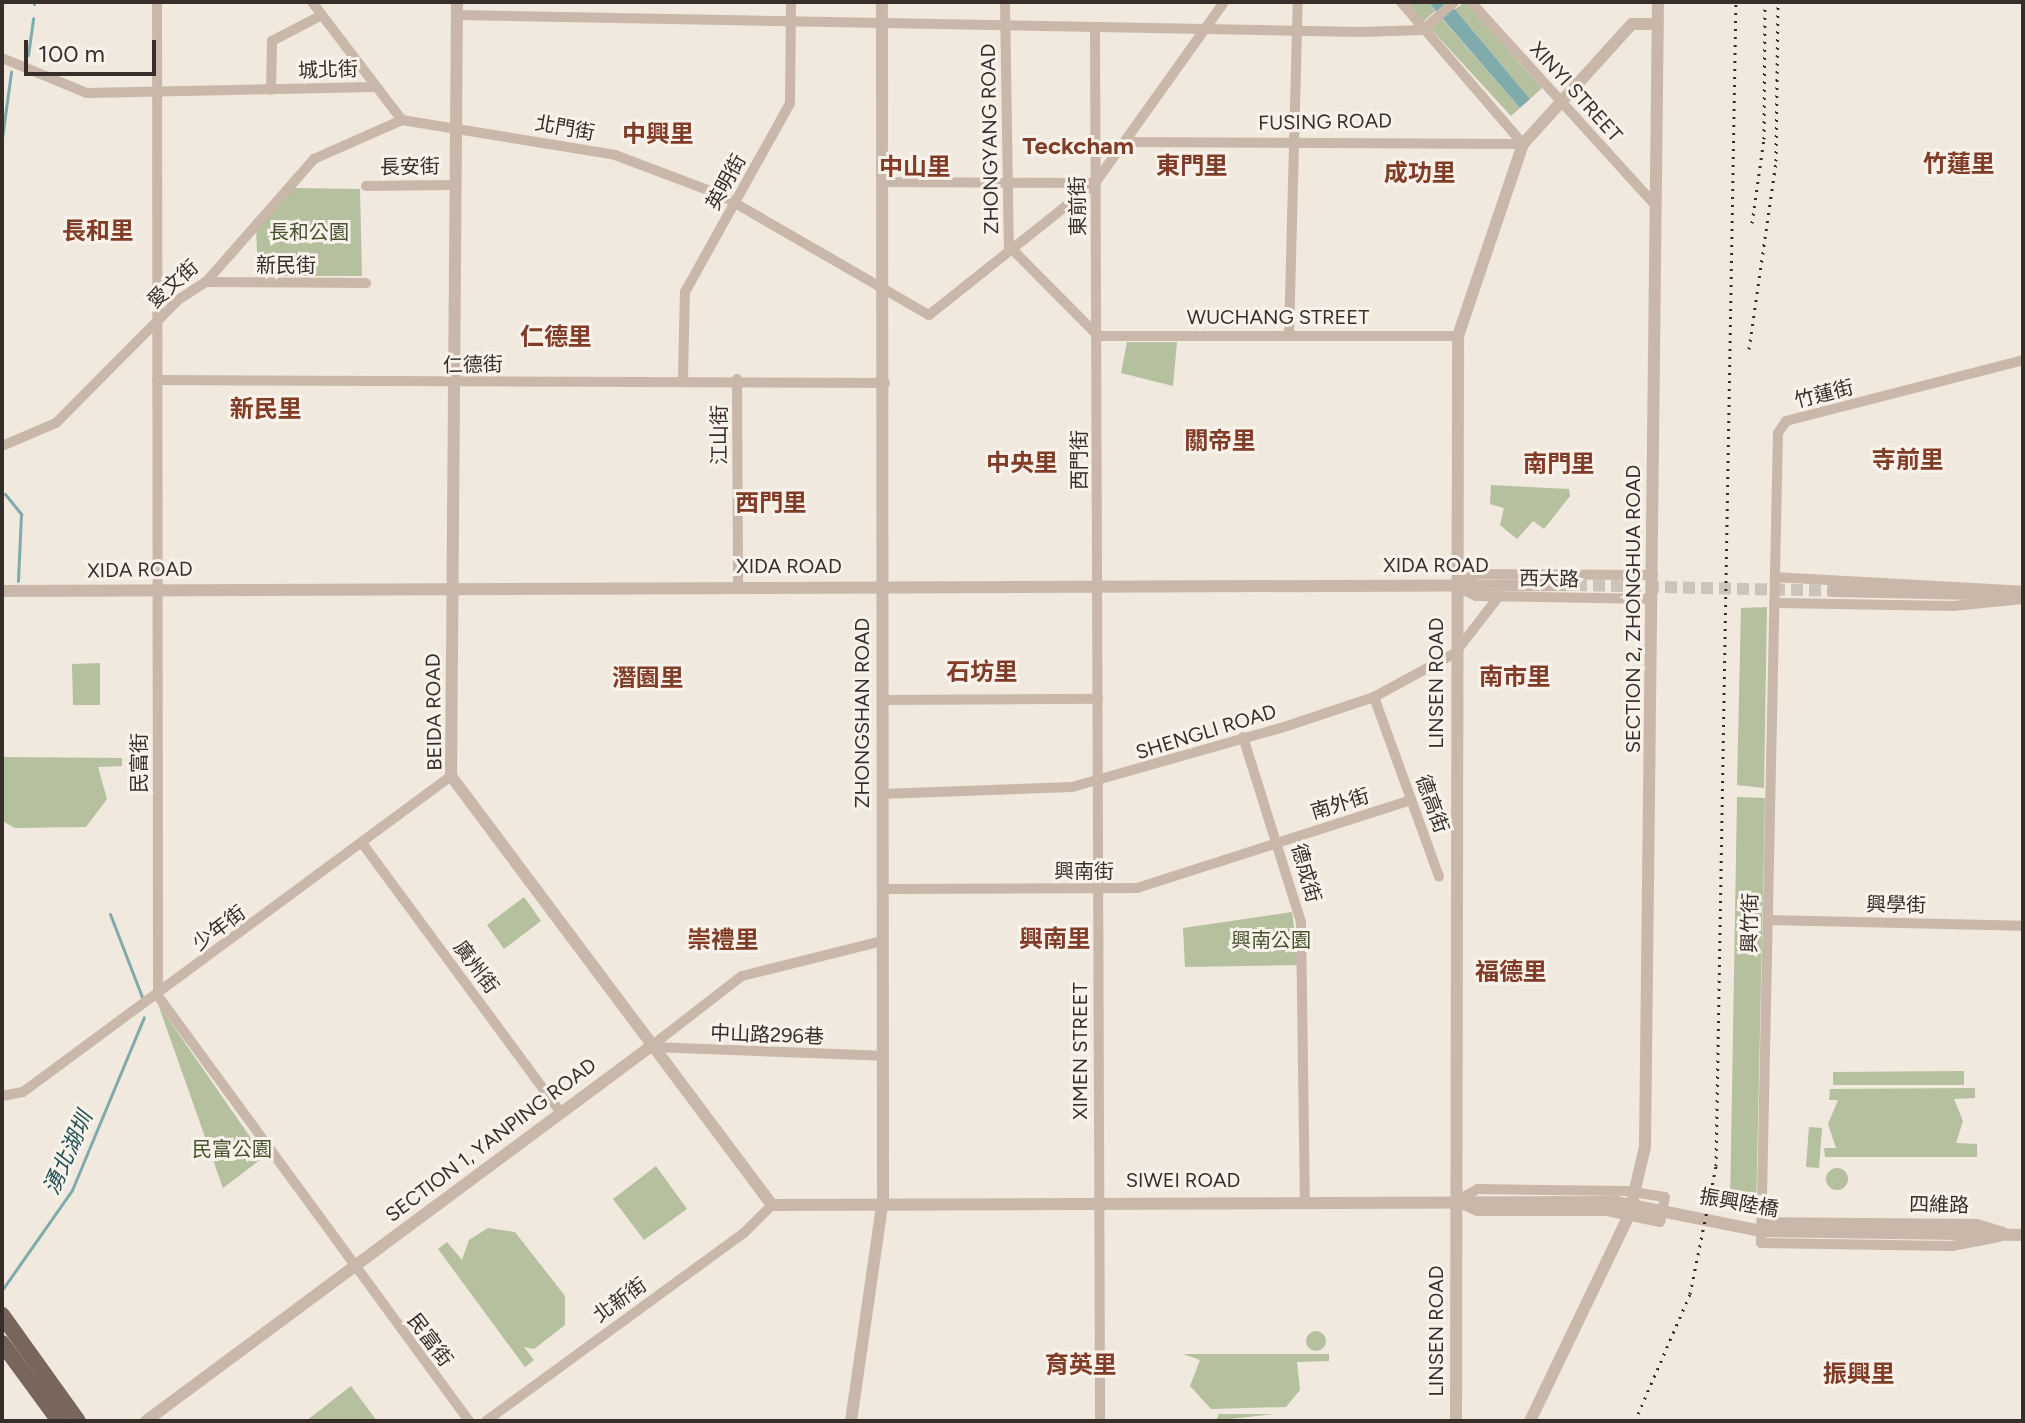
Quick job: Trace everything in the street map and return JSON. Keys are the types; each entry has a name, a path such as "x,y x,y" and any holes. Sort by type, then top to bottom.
{"main road":[{"path":"2,1315 78,1421"},
{"path":"2,1343 59,1421"}],"street":[{"name":"民富街","path":"157,2 158,996 353,1267 469,1421"},
{"path":"312,2 402,120"},
{"path":"574,2 574,17"},
{"name":"英明街","path":"683,377 685,292 790,103 791,2"},
{"name":"ZHONGSHAN ROAD","path":"851,1421 883,1200 882,587 885,383 881,182 882,2"},
{"name":"ZHONGYANG ROAD","path":"1005,2 1009,246 1098,336"},
{"path":"1009,246 1095,183 1224,2"},
{"path":"1289,336 1298,2"},
{"path":"1401,2 1523,144"},
{"path":"457,8 574,17 1204,30 1423,30 1454,2"},
{"name":"XINYI STREET","path":"1471,2 1656,206"},
{"name":"SECTION 2, ZHONGHUA ROAD","path":"1530,1421 1629,1215 1645,1147 1658,2"},
{"name":"BEIDA ROAD","path":"457,8 451,776 650,1047 772,1205"},
{"path":"271,90 272,41 322,15"},
{"name":"LINSEN ROAD","path":"1456,1421 1455,653 1458,336 1523,144 1632,24 1658,24"},
{"name":"東前街","path":"1095,28 1098,336"},
{"name":"城北街","path":"2,58 87,93 374,87"},
{"name":"北門街","path":"402,120 615,155 736,203 929,315 1009,246"},
{"name":"愛文街","path":"2,446 56,423 157,321 206,282 314,159 402,120"},
{"name":"FUSING ROAD","path":"1127,142 1523,144"},
{"path":"881,182 1095,183"},
{"name":"長安街","path":"366,186 454,185"},
{"name":"新民街","path":"206,282 366,283"},
{"name":"WUCHANG STREET","path":"1098,336 1458,336"},
{"name":"西門街","path":"1097,586 1098,336"},
{"name":"竹蓮街","path":"1774,603 1778,433 1786,421 2023,360"},
{"name":"仁德街","path":"157,380 453,383 683,377 885,383"},
{"name":"江山街","path":"737,379 738,586"},
{"name":"西大路","path":"1456,586 1475,574 1653,575"},
{"path":"1775,577 2023,595"},
{"name":"XIDA ROAD","path":"2,591 452,586 1575,585"},
{"name":"XIMEN STREET","path":"1097,586 1100,1421"},
{"name":"西大路","path":"1456,586 1499,596 1652,599"},
{"path":"1833,591 2023,595"},
{"path":"1774,603 1953,606 2023,595"},
{"name":"SHENGLI ROAD","path":"882,794 1097,782 1374,697 1455,653 1499,596"},
{"name":"興竹街","path":"1761,1243 1774,603"},
{"name":"德高街","path":"1374,697 1439,877"},
{"path":"882,700 1098,699"},
{"name":"德成街","path":"1243,737 1279,842 1301,922 1305,1201"},
{"name":"少年街","path":"2,1096 23,1092 158,996 451,776"},
{"name":"南外街","path":"1279,842 1411,800"},
{"name":"興南街","path":"882,889 1137,888 1279,842"},
{"name":"廣州街","path":"362,843 561,1113"},
{"name":"興學街","path":"1768,920 2023,926"},
{"name":"SECTION 1, YANPING ROAD","path":"146,1421 742,976 882,941"},
{"name":"中山路296巷","path":"650,1047 883,1056"},
{"path":"1478,1189 1635,1192 1665,1197 1660,1222 1629,1215 1477,1211 1456,1201 1478,1189"},
{"path":"772,1205 883,1200"},
{"name":"SIWEI ROAD","path":"883,1200 1484,1201"},
{"name":"振興陸橋","path":"1484,1201 1616,1202 1761,1231 2009,1234"},
{"name":"北新街","path":"486,1421 744,1233 772,1205"},
{"name":"四維路","path":"1762,1222 1977,1224 2009,1234"},
{"path":"2009,1234 2023,1235"},
{"name":"四維路","path":"1761,1243 1975,1245 2009,1234"}],"green space":[{"path":"1406,2 1428,2 1435,11 1422,23"},
{"path":"1465,2 1542,88 1530,99 1455,9"},
{"path":"1442,19 1520,108 1511,116 1431,29"},
{"name":"長和公園","path":"292,188 360,189 362,276 258,276 256,226"},
{"path":"1127,342 1177,342 1173,386 1121,373"},
{"path":"1491,485 1569,489 1570,496 1544,529 1533,521 1517,539 1500,525 1504,508 1490,504"},
{"path":"1767,607 1764,788 1737,785 1741,608"},
{"path":"100,663 100,705 73,705 72,664"},
{"path":"2,757 122,758 122,766 98,767 107,799 86,827 15,828 2,821"},
{"path":"1737,797 1765,798 1756,1213 1730,1208"},
{"path":"524,897 541,921 504,949 487,925"},
{"name":"興南公園","path":"1292,912 1299,965 1185,967 1183,928"},
{"name":"民富公園","path":"158,1004 264,1157 223,1188"},
{"path":"1964,1071 1964,1085 1833,1085 1833,1072"},
{"path":"1975,1088 1975,1098 1954,1099 1963,1121 1956,1143 1977,1144 1977,1157 1825,1157 1824,1148 1836,1148 1828,1124 1838,1100 1829,1100 1830,1089"},
{"path":"1809,1127 1822,1128 1819,1168 1806,1167"},
{"path":"656,1166 687,1209 644,1240 613,1199"},
{"path":"1837,1168 1845,1171 1848,1179 1845,1187 1837,1190 1829,1187 1826,1179 1829,1171"},
{"path":"488,1228 515,1232 565,1296 565,1325 534,1349 524,1347 534,1360 525,1367 438,1249 447,1242 462,1260 469,1240"},
{"path":"1316,1331 1323,1334 1326,1341 1323,1348 1316,1351 1309,1348 1306,1341 1309,1334"},
{"path":"1183,1354 1329,1354 1329,1361 1297,1362 1300,1390 1286,1407 1211,1409 1190,1386 1200,1360"},
{"path":"351,1386 377,1421 306,1421"},
{"path":"1219,1414 1275,1414 1230,1419 1280,1421 1216,1421"}],"water":[{"path":"1428,2 1449,2 1530,99 1520,108"}],"waterway":[{"name":"湧北湖圳","path":"28,55 33,18"},
{"name":"湧北湖圳","path":"2,138 11,72"},
{"name":"湧北湖圳","path":"5,494 21,514 18,581"},
{"name":"湧北湖圳","path":"110,914 142,997"},
{"name":"湧北湖圳","path":"2,1290 72,1190 144,1017"}],"tunnel":[{"path":"1575,585 1833,591"}],"railway":[{"path":"1635,1421 1690,1294 1716,1166 1736,2"},
{"path":"1752,223 1764,139 1765,2"},
{"path":"1749,349 1776,161 1778,2"}],"district":[{"name":"中興里","path":"658,134"},
{"name":"Teckcham","path":"1078,146"},
{"name":"竹蓮里","path":"1959,164"},
{"name":"東門里","path":"1192,166"},
{"name":"中山里","path":"915,167"},
{"name":"成功里","path":"1420,173"},
{"name":"長和里","path":"98,231"},
{"name":"仁德里","path":"556,337"},
{"name":"新民里","path":"266,409"},
{"name":"關帝里","path":"1220,441"},
{"name":"寺前里","path":"1908,460"},
{"name":"中央里","path":"1022,463"},
{"name":"南門里","path":"1559,464"},
{"name":"西門里","path":"771,503"},
{"name":"石坊里","path":"982,672"},
{"name":"南市里","path":"1515,677"},
{"name":"潛園里","path":"648,678"},
{"name":"興南里","path":"1055,939"},
{"name":"崇禮里","path":"723,940"},
{"name":"福德里","path":"1511,972"},
{"name":"育英里","path":"1081,1365"},
{"name":"振興里","path":"1859,1374"}]}
